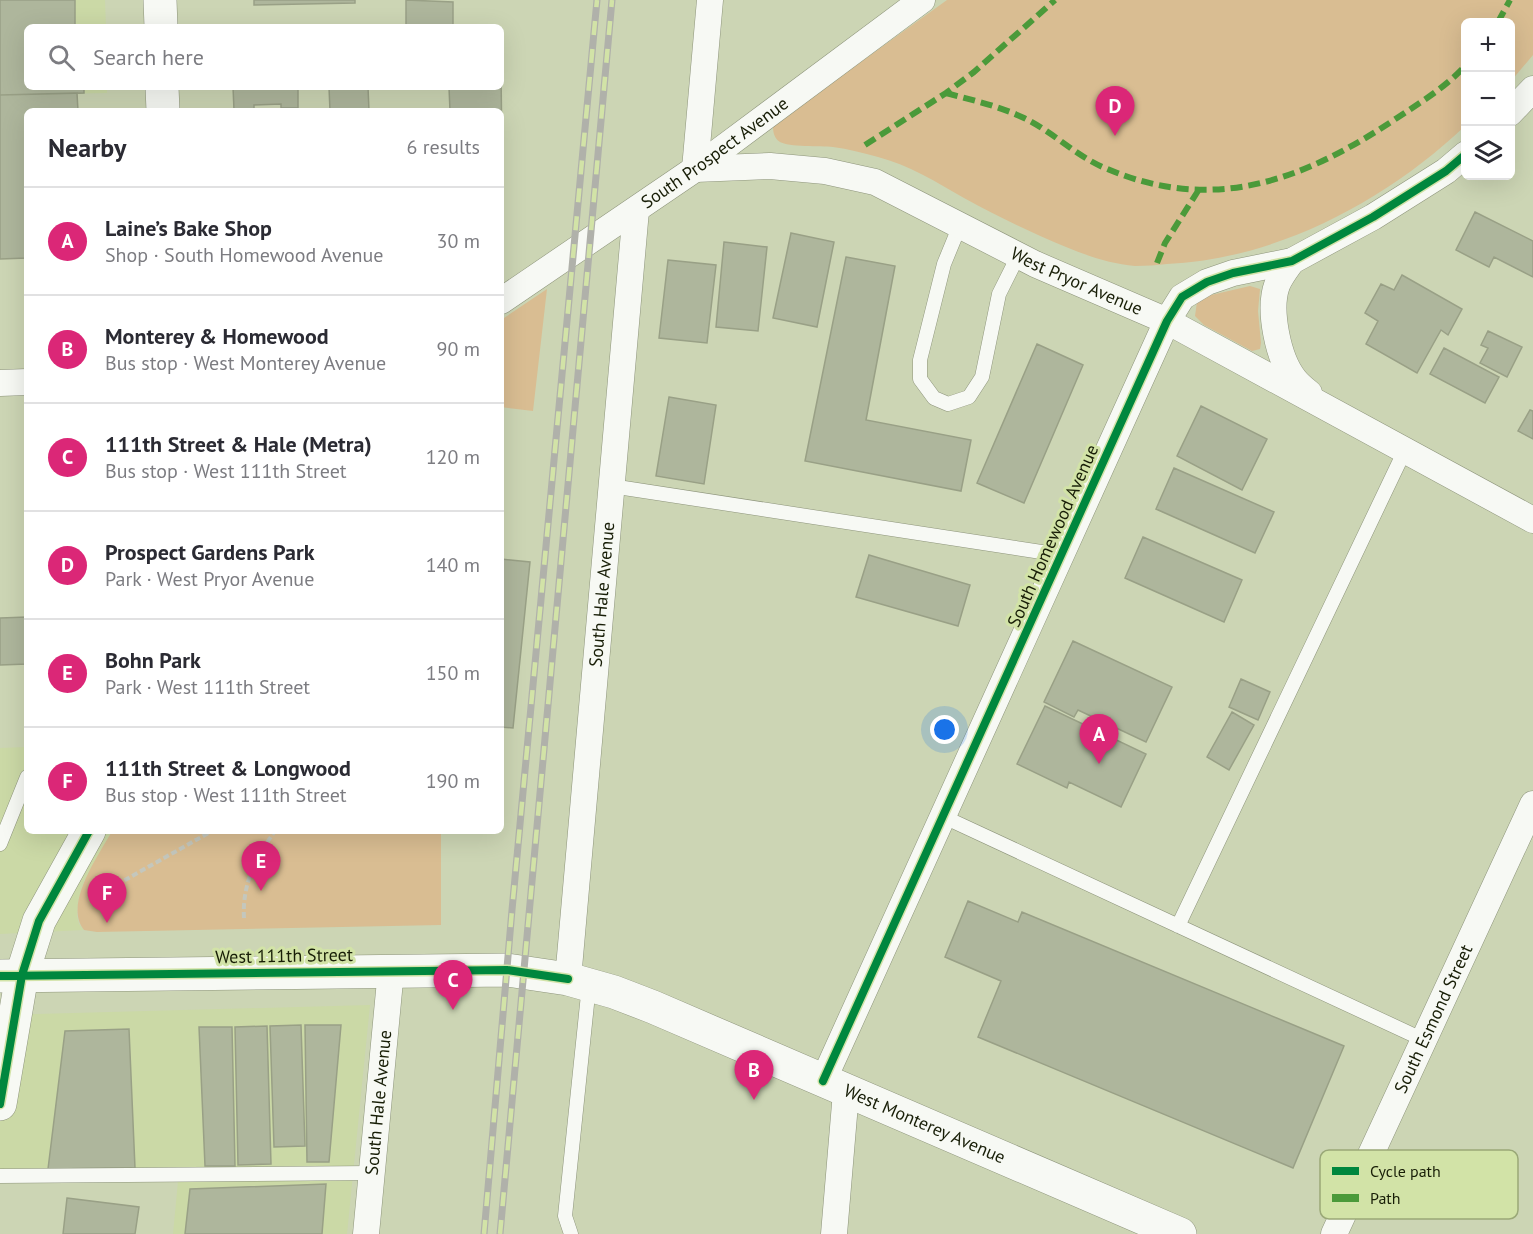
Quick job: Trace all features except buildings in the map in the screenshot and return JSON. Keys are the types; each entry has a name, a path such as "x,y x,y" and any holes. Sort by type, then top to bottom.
{"main road":[{"path":"160,0 161,24"},
{"path":"162,90 163,108"},
{"path":"2,1083 11,975 87,834"},
{"name":"West 111th Street","path":"11,975 507,970 579,982"},
{"name":"West Monterey Avenue","path":"579,982 653,1007 1180,1234"}],"street":[{"path":"695,169 710,0"},
{"name":"South Prospect Avenue","path":"504,299 695,169 922,0"},
{"path":"1515,108 1533,89"},
{"name":"South Homewood Avenue","path":"834,1234 834,1086 944,817 1167,321 1182,297 1207,282 1233,273 1292,261 1373,217 1446,171 1461,158"},
{"name":"West Pryor Avenue","path":"695,169 770,166 825,171 875,182 1018,256 1167,321 1533,520"},
{"name":"South Hale Avenue","path":"579,982 611,486 636,210"},
{"name":"South Homewood Avenue","path":"1292,261 1276,285 1274,311 1276,337 1283,359 1294,379 1322,405"},
{"path":"0,383 24,382"},
{"name":"South Esmond Street","path":"1373,1150 1533,804"},
{"name":"South Hale Avenue","path":"366,1234 391,970"},
{"name":"South Esmond Street","path":"1334,1234 1341,1219"}],"lane":[{"path":"960,225 944,264 920,360 920,379 934,398 948,404 969,397 982,377 999,294 1018,256"},
{"path":"1178,926 1405,450"},
{"path":"611,486 1061,555"},
{"path":"0,844 24,784"},
{"path":"944,817 1424,1040"},
{"path":"571,1234 565,1216 579,982"},
{"path":"0,1176 372,1173"}],"path":[{"path":"93,898 207,834"},
{"path":"244,918 250,873 273,834"}],"shaded area":[{"path":"0,0 105,0 106,24 24,24 24,90 107,90 107,93 0,95"},
{"path":"947,0 1533,0 1533,55 1515,76 1515,18 1461,18 1461,129 1434,153 1401,178 1328,221 1289,238 1249,251 1208,260 1135,266 1100,259 1027,230 922,174 889,160 833,147 784,144 776,139 774,133 773,126"},
{"path":"1250,286 1260,289 1258,311 1261,343 1260,349 1252,351 1204,325 1195,316 1197,302 1207,296"},
{"path":"547,289 533,411 504,407 504,318"},
{"path":"24,747 24,834 110,834 84,881 78,901 77,916 84,930 0,934 0,748"},
{"path":"110,834 441,834 441,925 97,932 84,930 79,919 78,907 80,894 92,866"},
{"path":"370,1005 347,1234 173,1234 178,1181 0,1183 0,1015"}],"railway":[{"path":"484,1234 597,0"},
{"path":"500,1234 612,0"}],"marked path":[{"path":"865,145 946,93 974,72 1055,0"},
{"path":"1500,18 1510,0"},
{"path":"946,93 1024,118 1094,163 1145,182 1184,189 1221,189 1257,184 1327,159 1362,140 1424,100 1461,70"},
{"path":"1157,263 1165,243 1198,191"}],"cycle path":[{"path":"823,1081 1167,321 1182,297 1207,282 1233,273 1292,261 1373,217 1446,171 1461,158"},
{"path":"0,1104 22,975 39,921 87,834"},
{"path":"0,976 507,970 568,979"}],"place":[{"name":"Prospect Gardens Park","path":"1115,136"},
{"name":"Laine’s Bake Shop","path":"1099,764"},
{"name":"Bohn Park","path":"261,891"},
{"name":"111th Street & Longwood","path":"107,923"},
{"name":"111th Street & Hale (Metra)","path":"453,1010"},
{"name":"Monterey & Homewood","path":"754,1100"}]}
